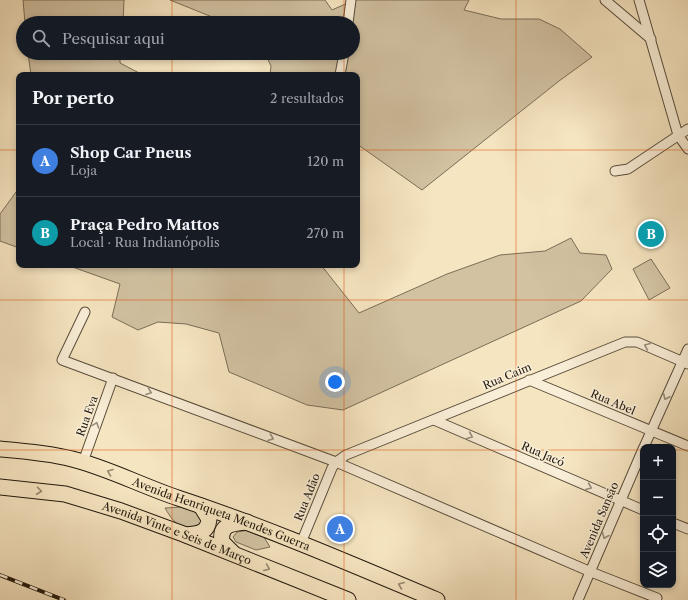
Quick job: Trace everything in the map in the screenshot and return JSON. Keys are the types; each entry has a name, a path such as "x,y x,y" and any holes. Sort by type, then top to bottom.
{"main road":[{"name":"Avenida Henriqueta Mendes Guerra","path":"0,449 63,456 83,462 302,543 437,600"},
{"name":"Avenida Vinte e Seis de Março","path":"0,487 65,494 121,511 186,535 348,600"},
{"path":"186,535 200,534 206,528 209,519 202,506"},
{"path":"234,554 222,542 222,532 227,526 233,523 248,522"}],"street":[{"path":"349,16 351,0"},
{"path":"605,0 652,40"},
{"path":"639,0 652,40 678,136 688,149"},
{"path":"341,72 343,60"},
{"path":"615,172 628,169 688,129"},
{"path":"85,312 62,360 336,462 590,572 657,598"},
{"name":"Rua Caim","path":"336,462 346,455 625,342 637,342 685,363"},
{"name":"Avenida Sansão","path":"645,444 685,363 688,349"},
{"name":"Rua Eva","path":"83,462 113,378"},
{"name":"Rua Abel","path":"530,380 688,446"},
{"name":"Rua Jacó","path":"434,420 640,509"},
{"name":"Avenida Sansão","path":"578,600 640,455"},
{"name":"Rua Adão","path":"302,543 332,468 336,462"},
{"path":"676,524 688,529"}],"shaded area":[{"path":"23,0 124,0 123,16 24,16"},
{"path":"170,0 325,0 332,10 350,2 351,0 469,0 464,10 501,19 539,19 560,29 592,57 559,81 422,190 360,146 360,72 270,72 271,66 268,60 360,60 360,16 210,16"},
{"path":"29,60 120,60 120,63 137,72 31,72"},
{"path":"16,192 16,247 0,241 0,214"},
{"path":"571,238 580,253 606,255 612,269 581,301 343,410 307,405 229,372 219,333 186,324 158,322 138,330 112,317 120,284 75,268 323,268 359,313 447,274 500,255 545,251"},
{"path":"651,259 670,288 649,300 633,269"},
{"path":"181,507 197,512 205,525 191,527 181,526 173,520 165,508"},
{"path":"249,530 264,537 270,547 256,550 236,542 233,537 237,532"}],"railway":[{"path":"0,575 64,600"}],"place":[{"name":"Praça Pedro Mattos","path":"651,234"},
{"name":"Shop Car Pneus","path":"340,529"}]}
